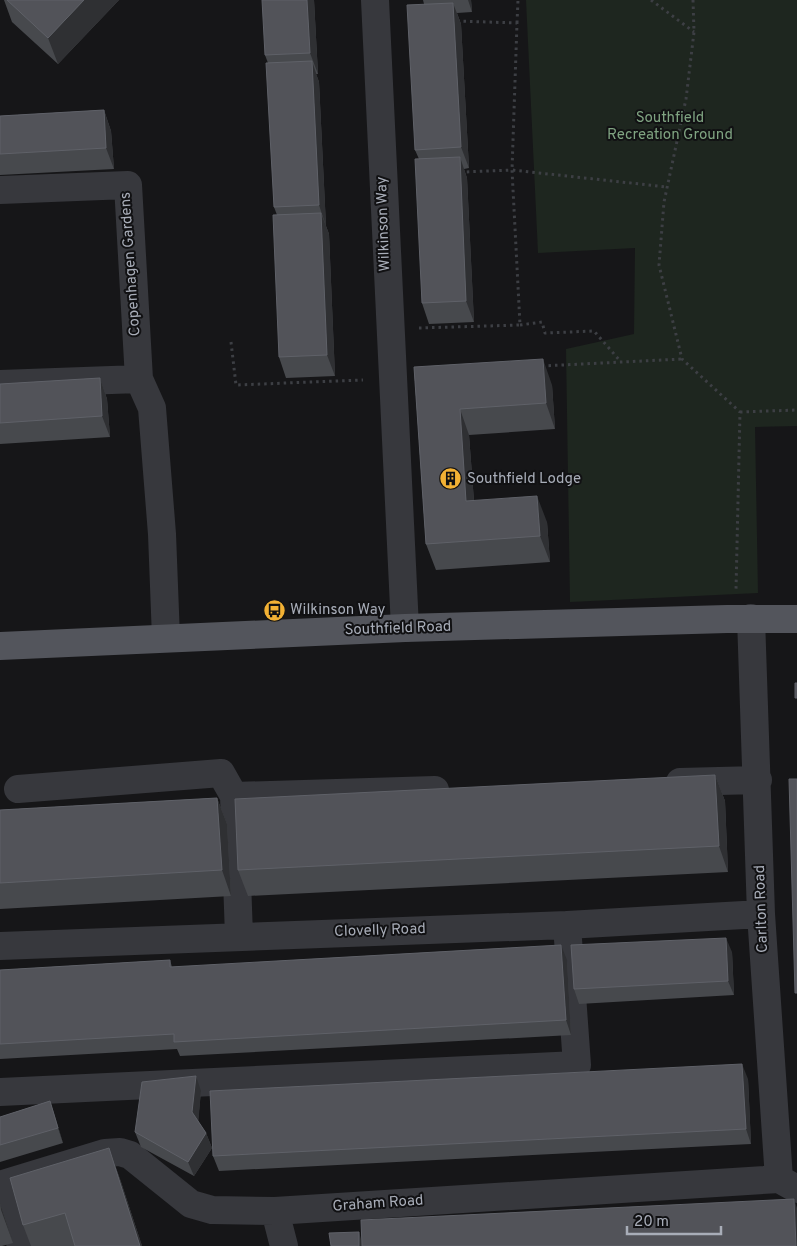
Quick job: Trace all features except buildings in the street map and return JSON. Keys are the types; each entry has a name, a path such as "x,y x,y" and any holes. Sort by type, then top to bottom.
{"main road":[{"name":"Southfield Road","path":"0,646 404,628 751,618 797,619"}],"street":[{"name":"Wilkinson Way","path":"374,0 404,628"},
{"name":"Copenhagen Gardens","path":"0,190 128,186 139,379 152,408 162,534 166,638"},
{"path":"0,384 139,379"},
{"name":"Carlton Road","path":"751,618 758,780 761,914 788,1184"},
{"path":"18,789 221,773 234,796 239,936"},
{"path":"659,783 758,780"},
{"path":"234,796 461,789"},
{"name":"Clovelly Road","path":"0,946 567,925 761,914"},
{"path":"0,1092 577,1065 567,925"},
{"name":"Graham Road","path":"2,1184 105,1153 120,1152 130,1155 191,1204 212,1210 275,1211 788,1184"},
{"path":"2,1184 21,1246"},
{"path":"275,1211 284,1246"}],"path":[{"path":"518,0 512,170 520,325"},
{"path":"651,0 694,32"},
{"path":"693,0 694,32 686,99 667,187 659,265 682,359 740,412 797,410"},
{"path":"451,21 517,23"},
{"path":"462,172 512,170 667,187"},
{"path":"389,329 520,325 542,322 545,333 594,331 622,362"},
{"path":"231,342 236,385 391,379"},
{"path":"535,366 682,359"},
{"path":"736,593 740,412"}],"green space":[{"name":"Southfield Recreation Ground","path":"526,0 797,0 797,426 755,427 758,593 570,602 566,349 634,334 635,248 538,253"}],"place":[{"name":"Southfield Lodge","path":"451,479"},
{"name":"Wilkinson Way","path":"274,610"}]}
